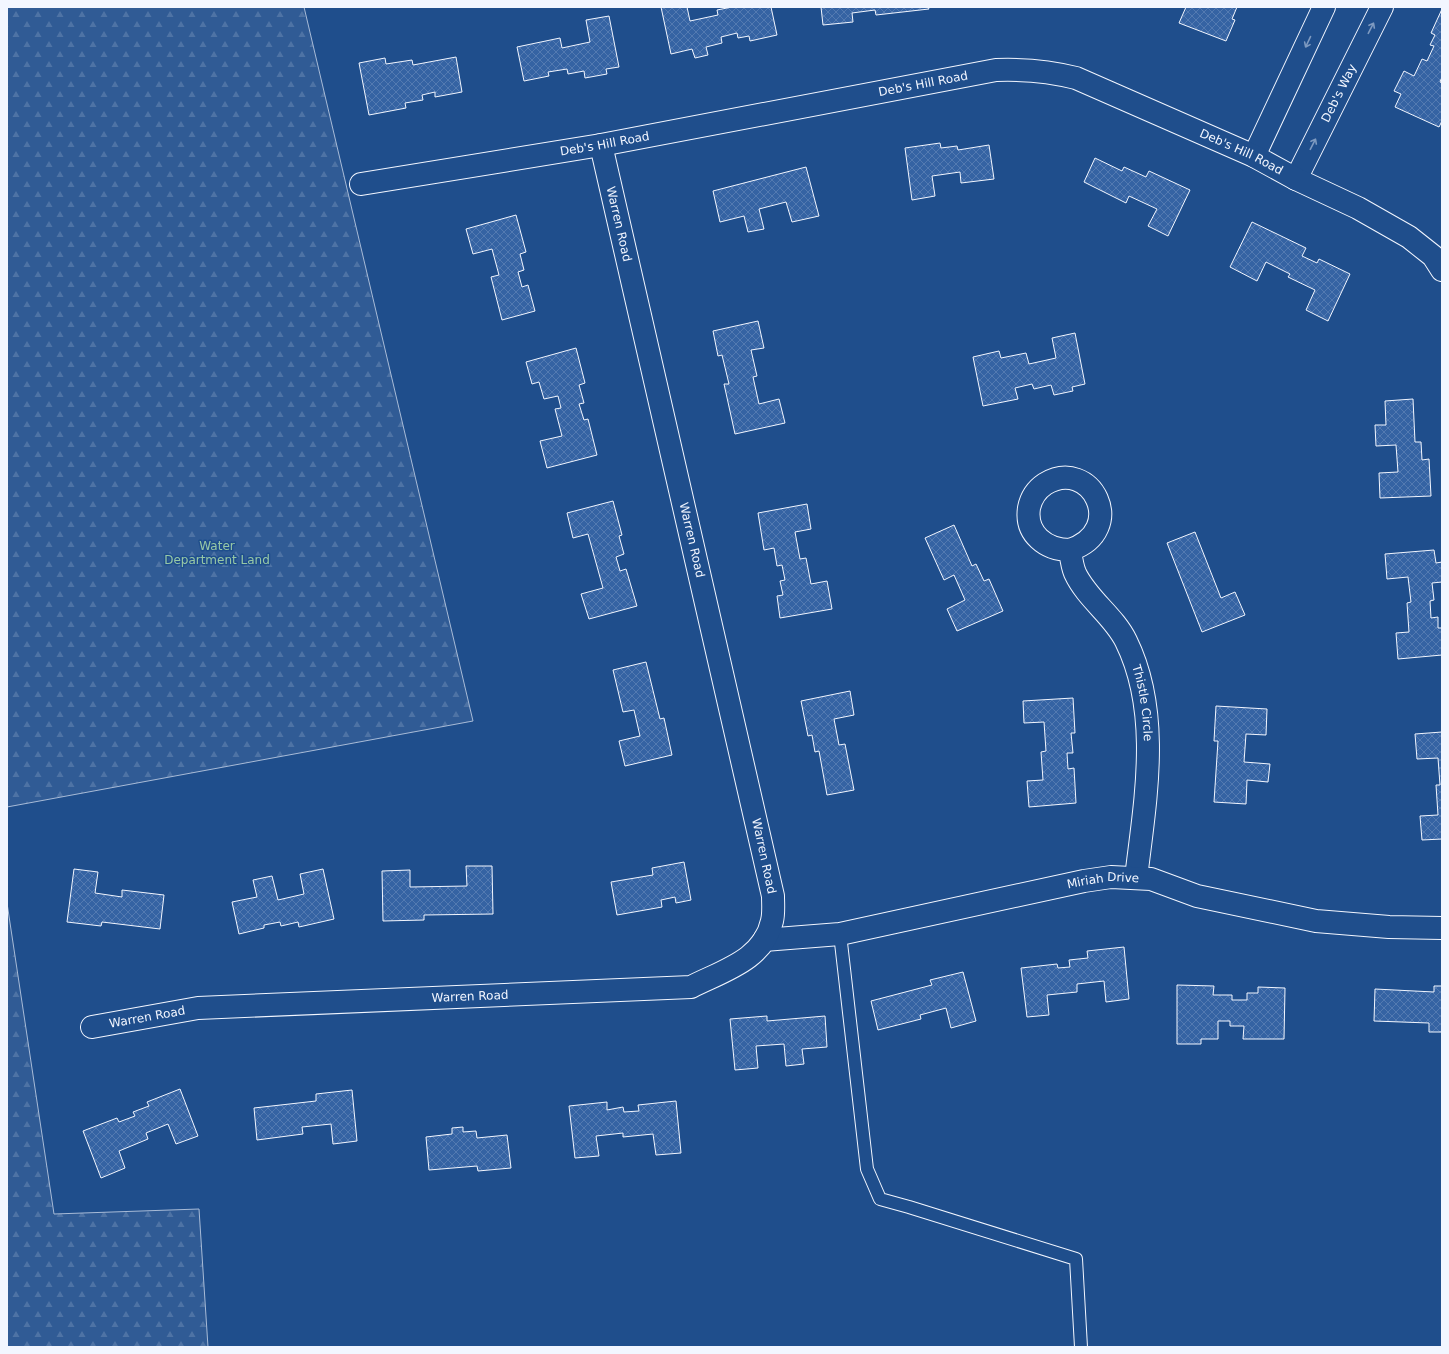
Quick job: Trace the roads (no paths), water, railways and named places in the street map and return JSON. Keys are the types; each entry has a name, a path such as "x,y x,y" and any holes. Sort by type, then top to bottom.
{"street":[{"path":"1254,156 1324,7"},
{"name":"Deb's Way","path":"1296,179 1382,7"},
{"name":"Deb's Hill Road","path":"361,184 601,145 996,70 1023,69 1050,71 1076,78 1254,156 1296,179 1358,208 1409,238 1433,256 1442,270"},
{"name":"Warren Road","path":"92,1027 198,1008 690,987 742,962 756,952 764,940 772,921 773,896 601,145"},
{"name":"Thistle Circle","path":"1070,550 1075,573 1088,592 1121,632 1131,651 1145,703 1148,721 1147,761 1136,878"},
{"name":"Miriah Drive","path":"764,940 840,934 1084,881 1111,877 1151,880 1196,896 1316,922 1389,927 1442,928"}],"lane":[{"path":"840,934 867,1168 880,1199 1076,1259 1081,1347"}],"park label":[{"name":"Water Department Land","path":"217,553"}]}
